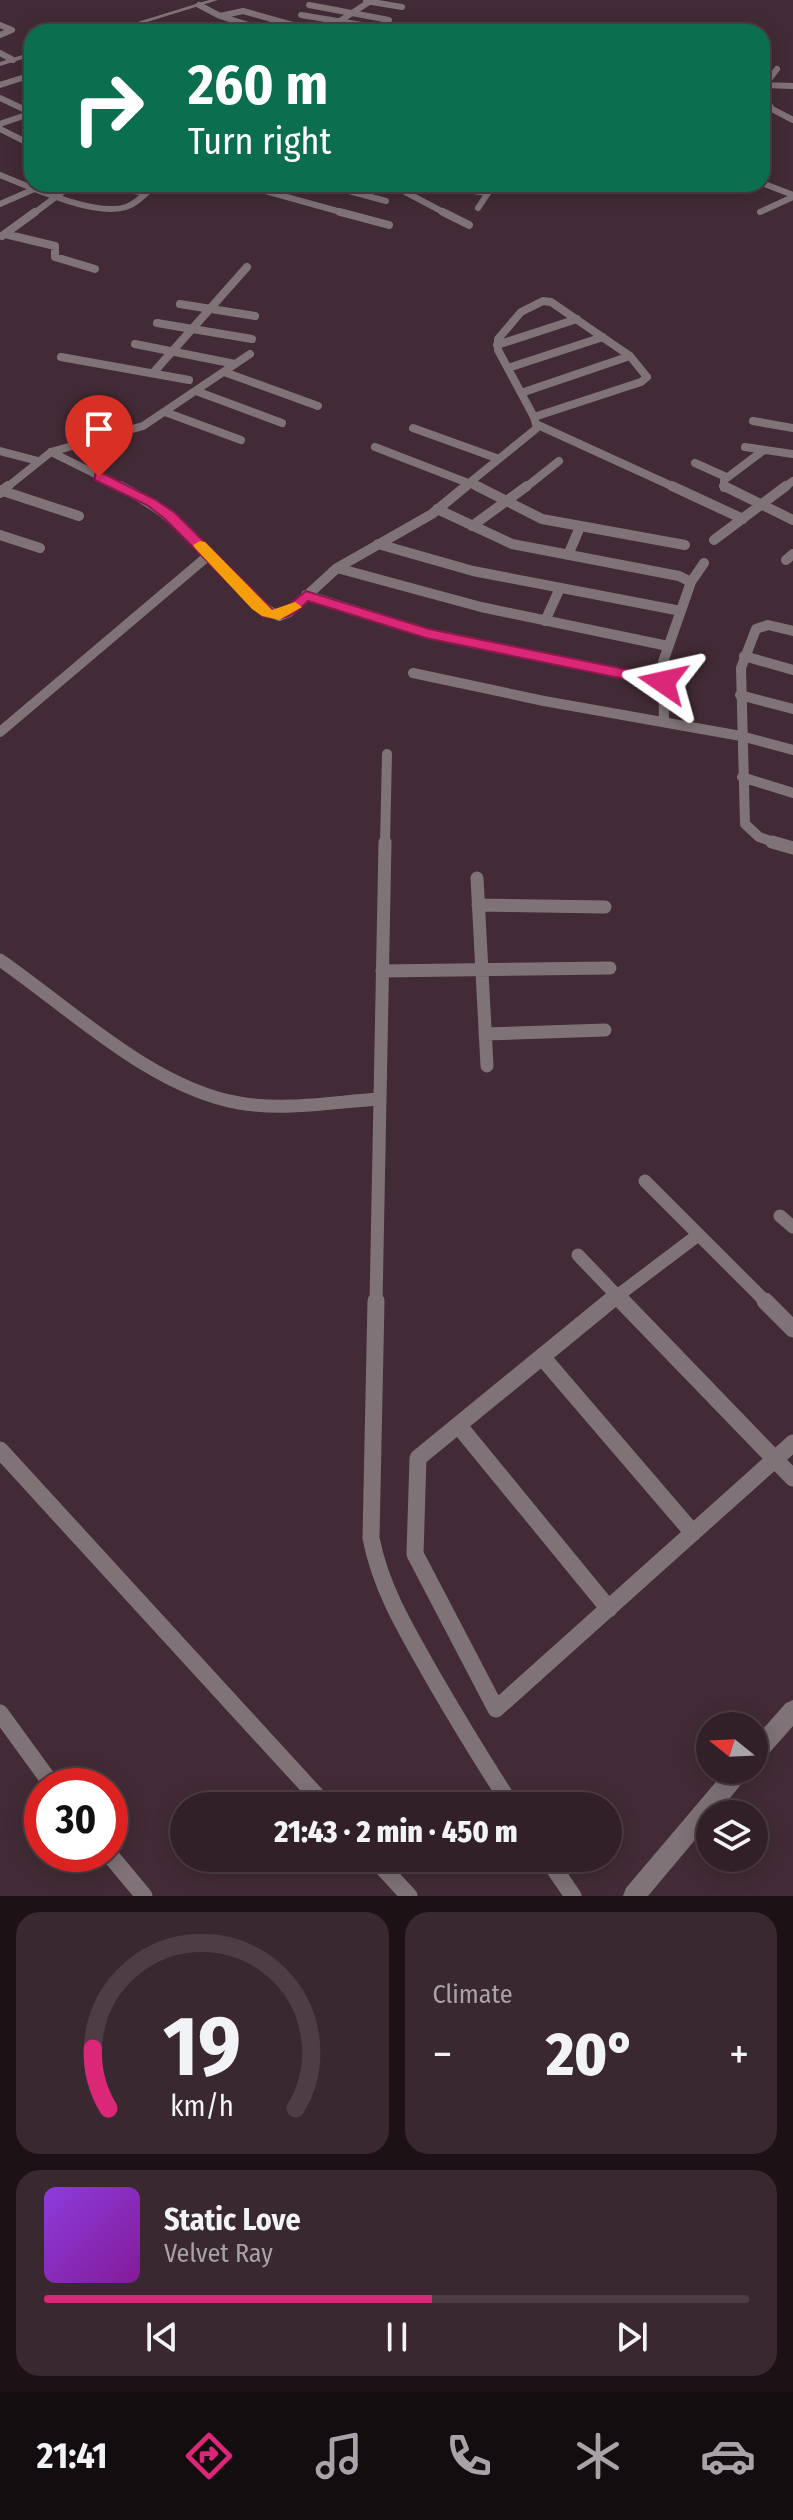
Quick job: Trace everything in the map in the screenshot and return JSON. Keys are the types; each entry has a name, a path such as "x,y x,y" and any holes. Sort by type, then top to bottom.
{"street":[{"path":"135,24 215,0"},
{"path":"358,0 402,7"},
{"path":"334,24 370,1"},
{"path":"199,5 220,16 247,24"},
{"path":"309,5 389,20"},
{"path":"220,16 248,12 292,24"},
{"path":"301,15 350,24"},
{"path":"0,25 12,30 0,35"},
{"path":"0,53 13,60"},
{"path":"0,64 24,57"},
{"path":"771,76 777,69"},
{"path":"0,85 22,78"},
{"path":"789,87 793,96"},
{"path":"0,98 24,109"},
{"path":"770,105 793,120"},
{"path":"0,126 24,116"},
{"path":"0,126 24,140"},
{"path":"0,175 24,185"},
{"path":"0,185 12,180"},
{"path":"770,186 793,196"},
{"path":"1,203 28,192"},
{"path":"43,192 120,209 145,193"},
{"path":"2,236 63,192"},
{"path":"139,192 145,193"},
{"path":"269,192 389,225"},
{"path":"353,192 386,201"},
{"path":"363,218 393,192"},
{"path":"410,192 469,225"},
{"path":"439,207 449,192"},
{"path":"478,208 488,193 483,192"},
{"path":"760,212 793,196"},
{"path":"2,236 55,246 55,257 95,269"},
{"path":"153,373 247,267"},
{"path":"536,421 645,380 647,374 630,356 547,300 534,302 498,339 497,345 536,421 743,519"},
{"path":"180,304 255,316"},
{"path":"497,345 577,319"},
{"path":"157,323 252,339"},
{"path":"508,368 603,337"},
{"path":"135,344 235,364"},
{"path":"1,491 51,452 143,426 250,354"},
{"path":"521,393 630,356"},
{"path":"61,357 189,380"},
{"path":"224,372 318,406"},
{"path":"196,391 282,423"},
{"path":"165,412 241,440"},
{"path":"51,452 151,502 170,516 257,606 279,616 289,612 337,568 437,509 534,432 536,421"},
{"path":"753,421 793,428"},
{"path":"413,428 499,459"},
{"path":"375,447 470,483 542,519 685,545"},
{"path":"745,447 793,454"},
{"path":"724,480 764,450"},
{"path":"0,451 38,461"},
{"path":"472,526 507,503 559,461"},
{"path":"695,463 724,476 724,489 793,520"},
{"path":"714,540 793,481"},
{"path":"1,491 79,516"},
{"path":"437,509 512,544 679,576 691,582"},
{"path":"568,555 580,527"},
{"path":"0,535 40,548"},
{"path":"378,544 473,571 681,611"},
{"path":"0,732 209,555"},
{"path":"664,722 663,682 668,646 691,582 704,563"},
{"path":"337,568 405,589 668,646"},
{"path":"545,621 560,588"},
{"path":"306,595 426,633 663,682"},
{"path":"793,631 761,626 756,629 744,656 740,695 743,817 749,832 793,848"},
{"path":"744,656 793,670"},
{"path":"413,673 741,736 793,750"},
{"path":"740,695 793,709"},
{"path":"387,754 373,1552 394,1610 478,1756 502,1792"},
{"path":"742,777 793,793"},
{"path":"477,878 487,1066"},
{"path":"478,905 605,907"},
{"path":"0,960 161,1074 200,1092 236,1102 270,1105 379,1099"},
{"path":"382,971 610,968"},
{"path":"485,1034 605,1030"},
{"path":"645,1181 793,1329"},
{"path":"780,1216 793,1227"},
{"path":"698,1235 618,1295 418,1458 415,1554 496,1709 793,1443"},
{"path":"578,1255 793,1478"},
{"path":"543,1358 693,1533"},
{"path":"459,1426 609,1609"},
{"path":"0,1450 313,1792"},
{"path":"768,1739 793,1710"},
{"path":"0,1713 38,1768"},
{"path":"634,1896 728,1784"},
{"path":"124,1872 144,1896"},
{"path":"387,1872 409,1896"},
{"path":"557,1872 573,1896"}],"slow traffic":[{"path":"200,545 257,606 279,616 295,607"}],"route":[{"path":"99,477 151,502 170,516 257,606 268,613 279,616 289,612 306,595 426,633 663,682"}]}
